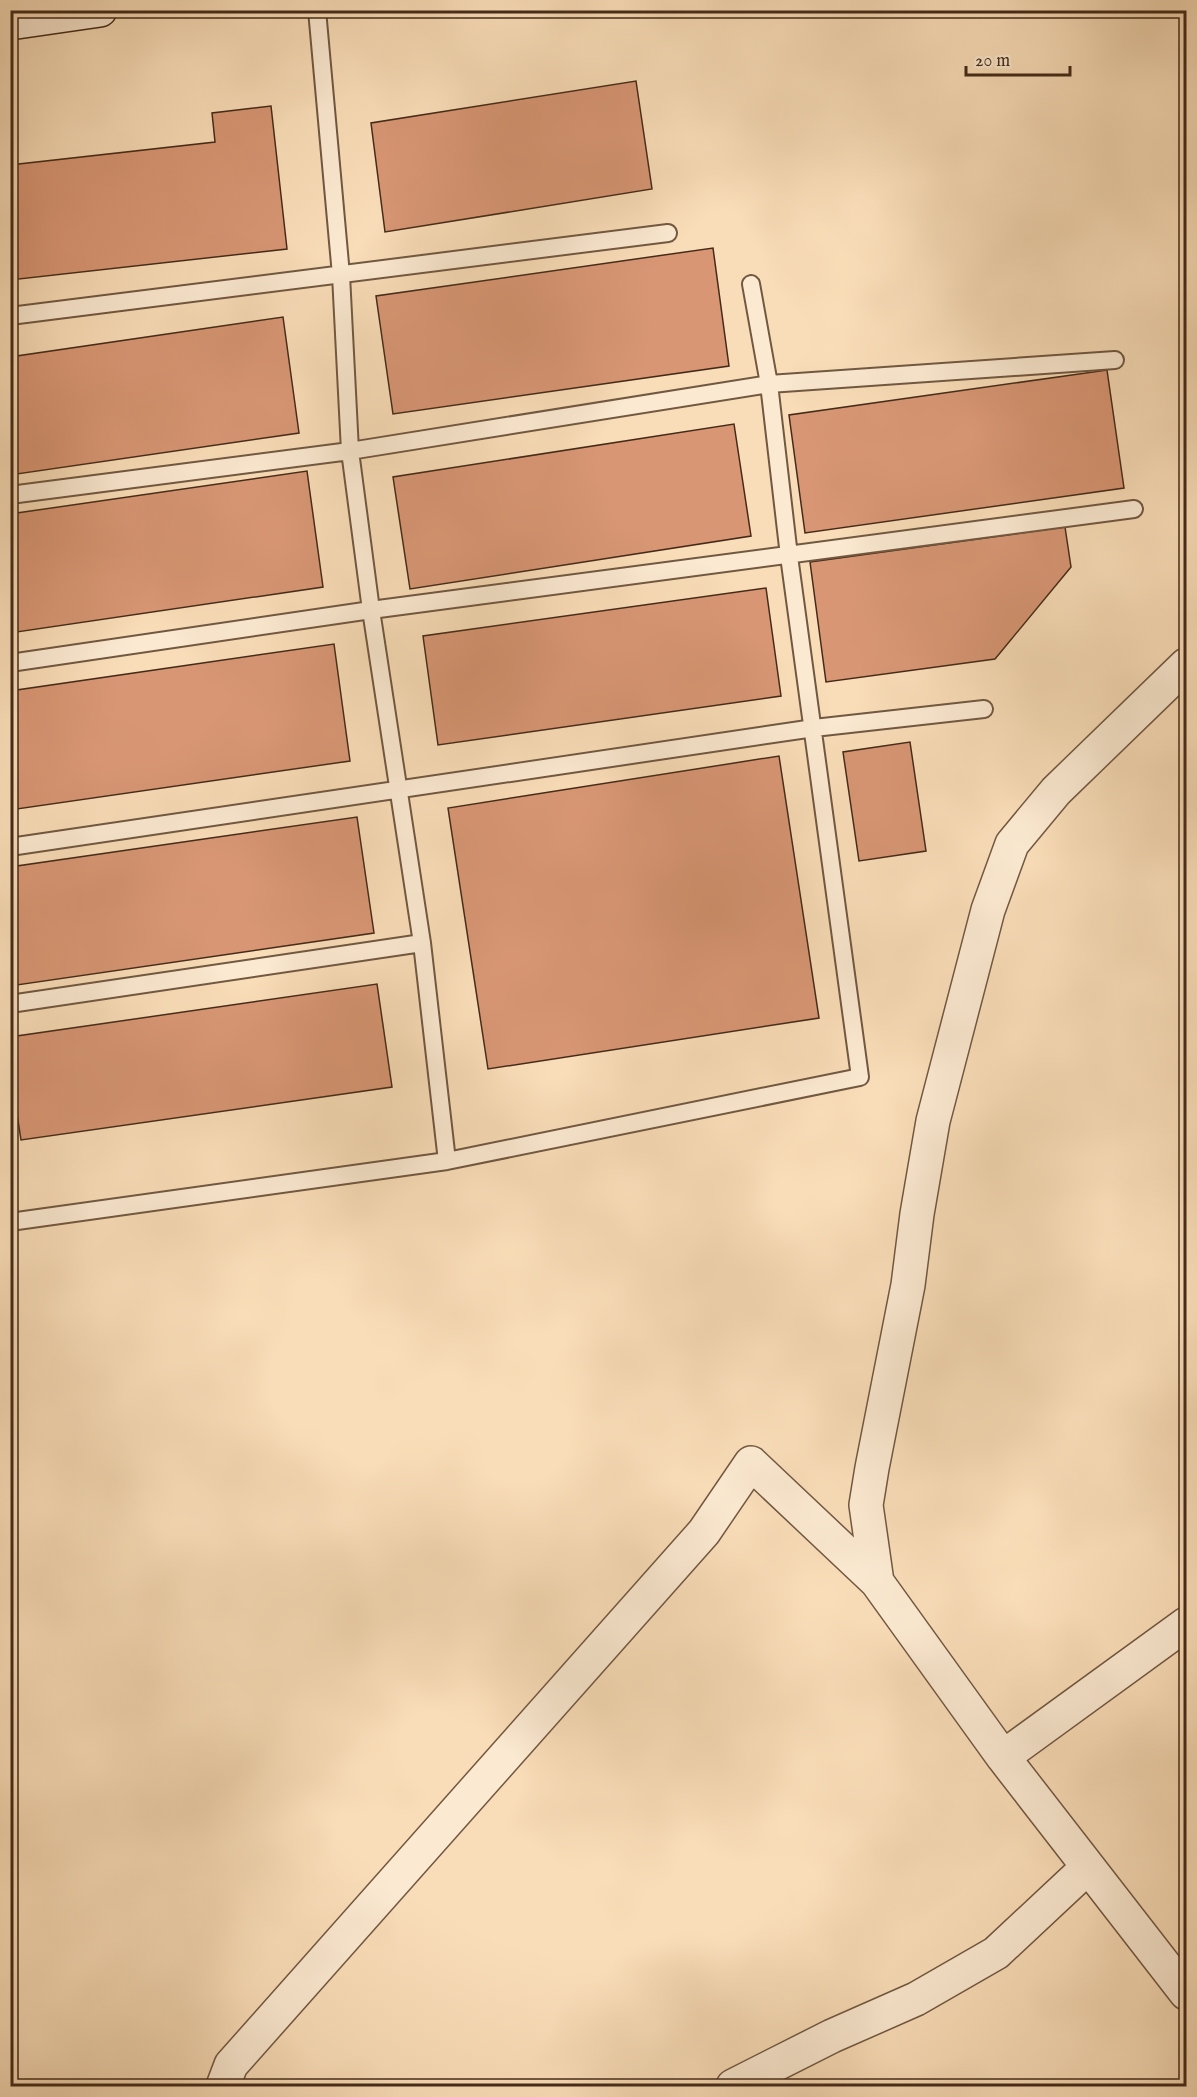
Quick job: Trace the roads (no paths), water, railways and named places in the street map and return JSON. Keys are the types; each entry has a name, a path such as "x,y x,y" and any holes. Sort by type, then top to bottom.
{"street":[{"path":"10,23 100,10"},
{"path":"878,1582 866,1505 909,1285 917,1214 933,1121 988,910 1012,844 1056,791 1186,665"},
{"path":"223,2086 231,2065 704,1532 751,1463 878,1582 1003,1757 1186,1993"},
{"path":"1003,1757 1186,1624"},
{"path":"734,2086 832,2036 916,2000 996,1953 1088,1867"}],"lane":[{"path":"317,10 341,275 351,451 371,610 422,943 447,1161"},
{"path":"10,316 668,233"},
{"path":"10,1222 447,1161 860,1077 789,556 769,384 751,284"},
{"path":"10,495 351,451 769,384 1115,360"},
{"path":"10,663 371,610 1134,509"},
{"path":"10,847 814,728 984,709"},
{"path":"10,1004 422,943"}]}
